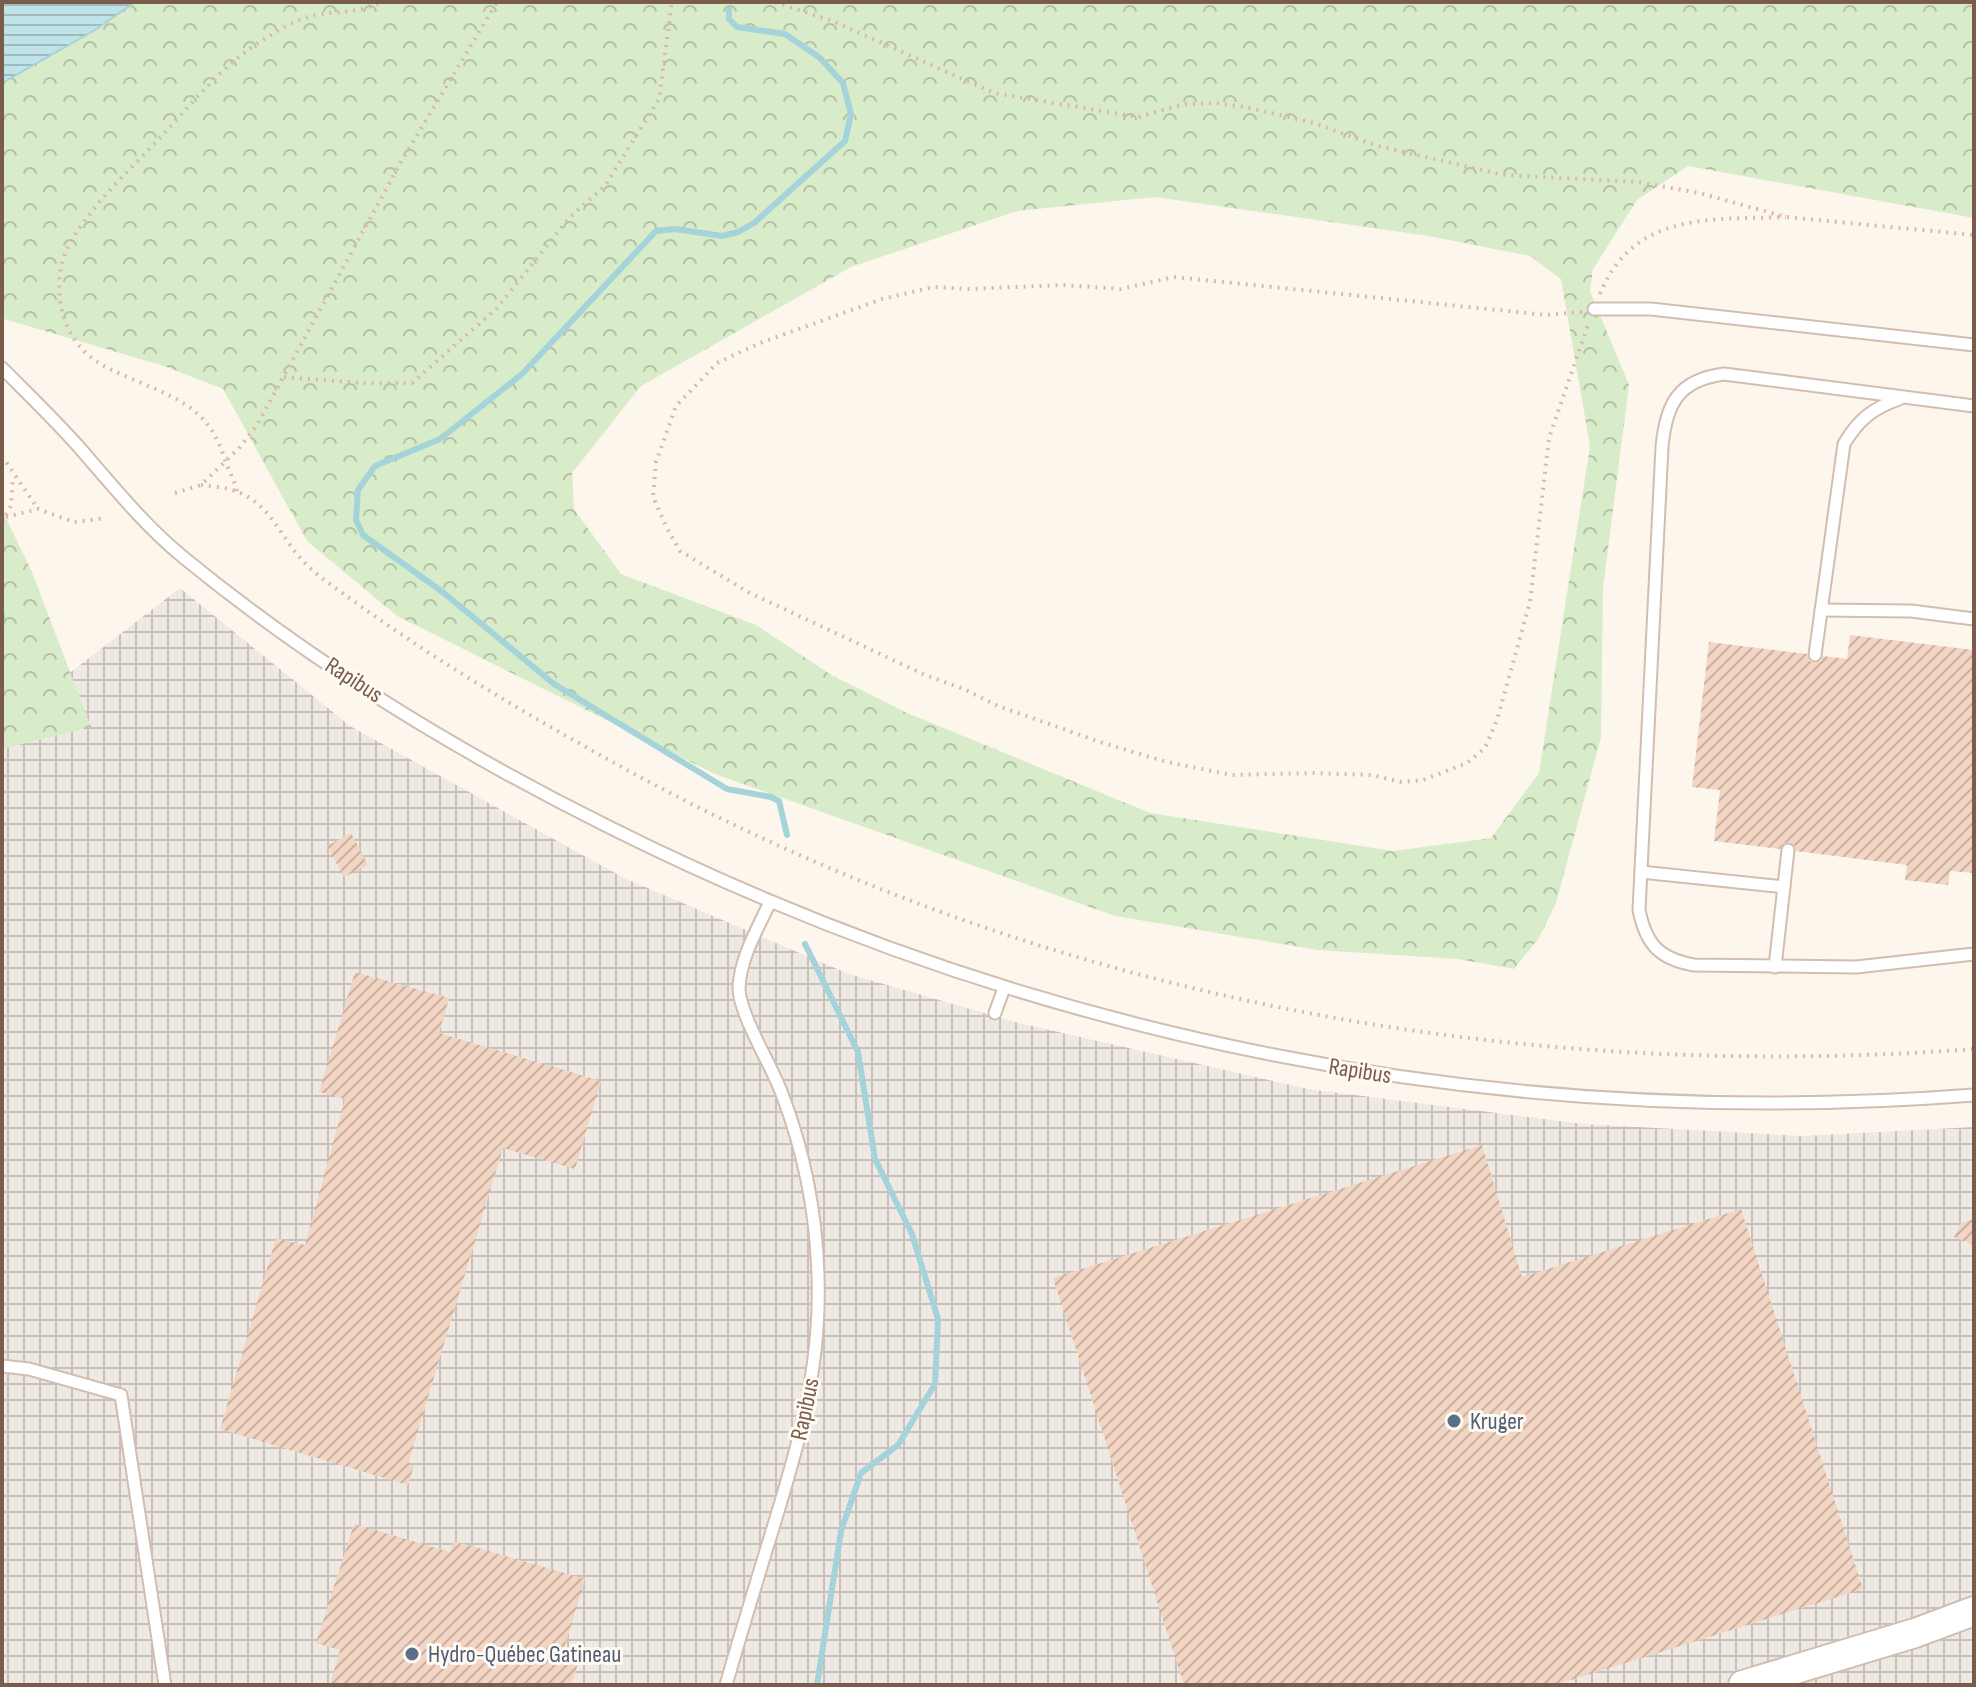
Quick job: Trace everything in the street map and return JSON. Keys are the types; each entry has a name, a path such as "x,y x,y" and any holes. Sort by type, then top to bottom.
{"street":[{"path":"1743,1685 1915,1633 1974,1611"}],"lane":[{"path":"1594,309 1651,309 1974,345"},
{"name":"Rapibus","path":"2,368 152,530 271,624 436,733 661,854 770,902 908,956 1004,988 1158,1031 1356,1071 1474,1087 1626,1100 1729,1104 1851,1103 1974,1095"},
{"path":"1974,406 1724,374 1705,377 1692,384 1679,394 1668,409 1662,447 1639,910 1642,927 1650,943 1675,961 1694,965 1856,967 1974,954"},
{"path":"1815,655 1844,444 1861,419 1874,409 1903,397"},
{"path":"1821,610 1911,611 1974,619"},
{"path":"1775,967 1788,850"},
{"path":"1641,872 1784,887"},
{"name":"Rapibus","path":"726,1685 801,1433 817,1328 817,1258 806,1177 786,1103 743,1009 740,994 740,979 747,954 770,902"},
{"path":"995,1013 1004,988"},
{"path":"2,1366 29,1369 121,1395 165,1685"}],"path":[{"path":"237,491 218,437 199,413 167,394 106,367 81,348 67,324 61,302 59,282 64,258 102,200 223,70 260,41 291,24 313,15 360,11 381,2"},
{"path":"201,485 240,447 257,425 401,162 497,2"},
{"path":"284,377 360,383 412,383 497,308 570,217 605,186 659,99 672,2"},
{"path":"775,2 835,22 994,93 1138,117 1185,104 1216,103 1245,107 1314,123 1378,146 1504,175 1638,182 1699,193 1786,217"},
{"path":"1594,309 1547,315 1174,277 1121,289 1062,285 969,289 934,287 882,299 760,343 717,363 676,406 656,462 653,497 680,551 748,592 925,675 1012,711 1167,762 1232,775 1312,773 1372,775 1400,782 1423,780 1467,763 1485,748 1497,720 1530,602 1549,438 1609,271 1630,248 1651,234 1695,221 1786,217 1974,235"},
{"path":"2,456 38,509"},
{"path":"2,522 12,499 13,474"},
{"path":"175,493 201,485 237,491 269,515 308,566 354,602 448,665 597,754 782,847 925,906 1031,943 1163,982 1307,1015 1536,1047 1746,1057 1974,1049"},
{"path":"6,517 38,509 74,522 106,518"}],"shaded area":[{"path":"180,588 350,726 624,878 849,974 1019,1023 1308,1089 1583,1124 1803,1136 1974,1127 1974,1685 2,1685 2,725"}],"green space":[{"path":"135,2 1974,2 1974,218 1688,166 1637,200 1593,269 1590,291 1629,385 1603,588 1601,737 1556,903 1539,938 1514,969 1458,959 1318,950 1115,916 715,774 397,616 307,541 223,389 164,366 4,319 2,83 95,30","holes":["1155,197 1429,236 1530,256 1561,279 1590,446 1539,773 1491,838 1393,851 1150,813 905,712 833,676 756,625 621,574 574,509 572,473 641,386 851,267 1017,211"]},
{"path":"2,510 32,572 91,727 2,749"}],"water":[{"path":"2,2 135,2 95,30 2,83"}],"building":[{"path":"1850,635 1974,650 1974,873 1950,871 1948,885 1905,880 1907,865 1796,851 1790,842 1784,843 1780,849 1714,841 1720,790 1692,787 1709,642 1807,654 1809,661 1815,663 1821,661 1823,656 1847,659"},
{"path":"351,833 368,865 344,877 327,846"},
{"path":"355,972 449,998 439,1033 601,1081 575,1169 503,1148 408,1464 414,1466 408,1485 220,1429 276,1238 305,1245 345,1099 319,1092"},
{"name":"Kruger","path":"1482,1145 1522,1277 1741,1209 1863,1589 1555,1685 1184,1685 1053,1278"},
{"path":"1974,1219 1974,1245 1954,1237 1961,1223"},
{"path":"354,1524 450,1552 454,1541 585,1579 565,1646 582,1651 571,1685 330,1685 340,1650 316,1643"}],"waterway":[{"path":"729,10 729,19 737,27 785,34 820,58 843,83 851,114 845,141 754,223 738,232 722,236 675,229 656,231 522,374 440,439 375,466 358,490 356,520 363,535 444,593 554,684 727,789 779,801 787,835"},
{"path":"2,616 2,622"},
{"path":"805,944 858,1052 875,1159 912,1234 938,1319 935,1384 898,1445 861,1473 841,1531 817,1685"}],"place":[{"name":"Kruger","path":"1454,1421"},
{"name":"Hydro-Québec Gatineau","path":"412,1654"}]}
